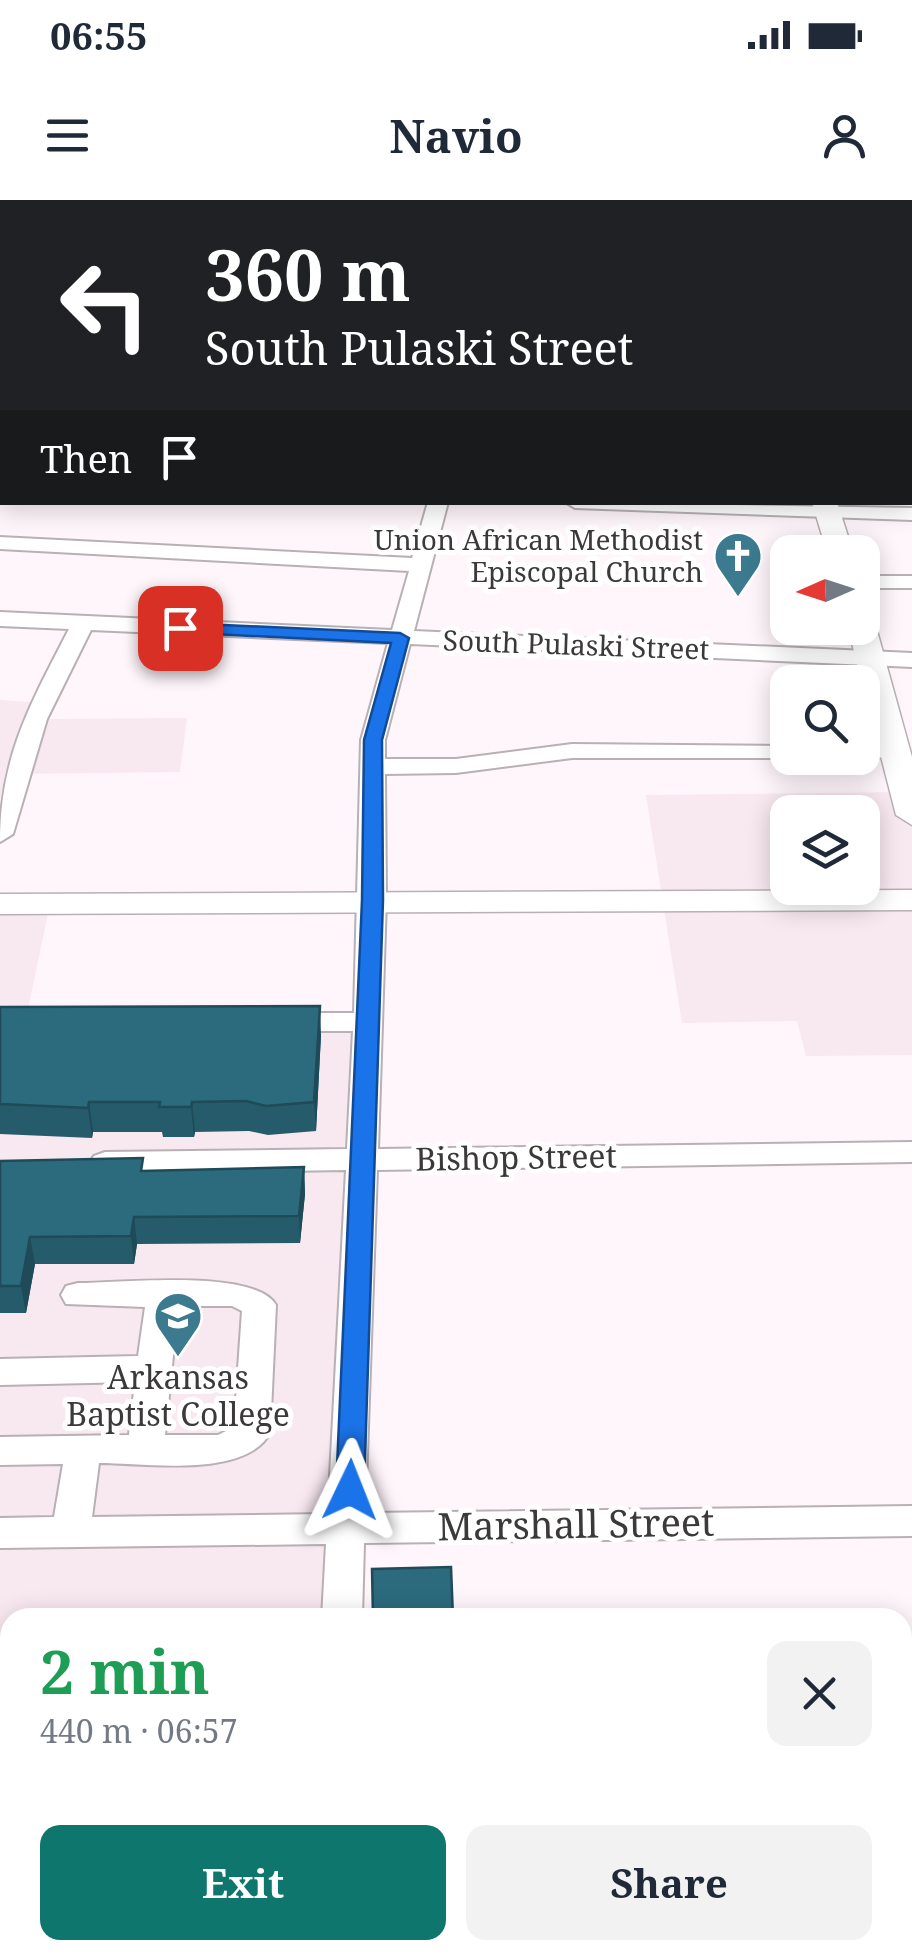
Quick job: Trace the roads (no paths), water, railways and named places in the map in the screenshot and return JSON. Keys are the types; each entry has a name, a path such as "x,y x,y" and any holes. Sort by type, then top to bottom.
{"main road":[{"path":"826,508 835,535"},
{"path":"868,645 872,665"},
{"path":"880,754 912,815"},
{"path":"0,904 912,900"}],"street":[{"path":"343,1608 363,1161 373,740 437,505"},
{"path":"700,505 912,514"},
{"path":"0,542 420,564"},
{"path":"880,582 912,582"},
{"name":"South Pulaski Street","path":"0,619 912,660"},
{"path":"0,834 35,720 83,623"},
{"path":"373,767 456,766 572,750 770,753"},
{"path":"252,1022 365,1022"},
{"name":"Bishop Street","path":"79,1163 912,1152"},
{"path":"146,1449 163,1294"},
{"path":"0,1450 232,1447 252,1433 259,1305 237,1294 78,1295"},
{"path":"0,1372 154,1369"},
{"path":"71,1532 83,1449"},
{"name":"Marshall Street","path":"0,1533 912,1521"}],"place":[{"name":"Union African Methodist Episcopal Church","path":"738,598"},
{"name":"Arkansas Baptist College","path":"178,1358"}]}
